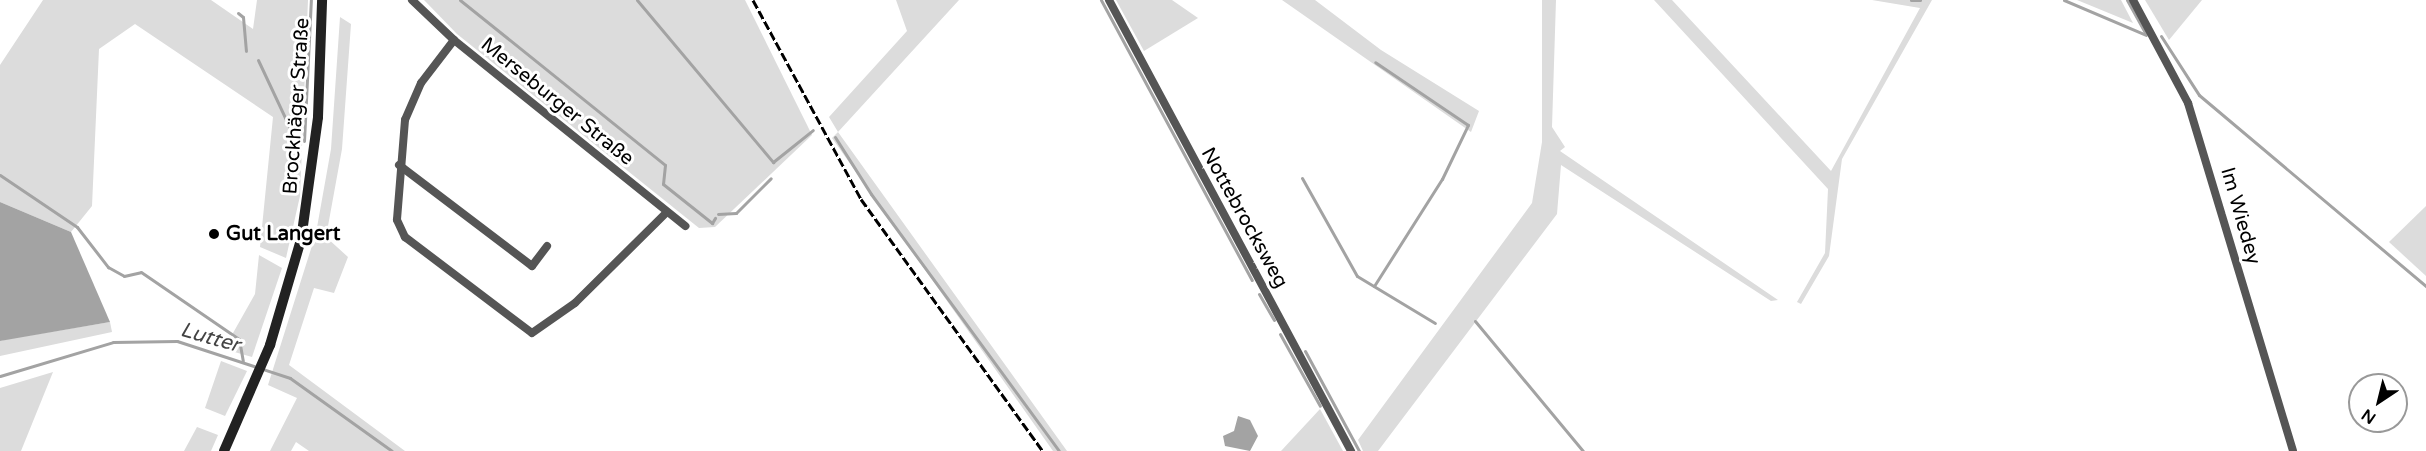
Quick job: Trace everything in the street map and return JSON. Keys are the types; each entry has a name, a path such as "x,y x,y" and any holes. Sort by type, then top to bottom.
{"main road":[{"name":"Brockhäger Straße","path":"224,451 270,345 312,185 322,0"}],"street":[{"name":"Merseburger Straße","path":"412,0 454,40 685,226"},
{"name":"Nottebrocksweg","path":"1109,0 1351,451"},
{"name":"Im Wiedey","path":"2133,0 2188,103 2293,451"},
{"path":"454,40 411,100 399,165 397,220 405,237 532,333 575,303 667,212"},
{"path":"399,165 532,266 547,246"}],"shaded area":[{"path":"43,0 211,0 253,29 257,0 308,0 300,196 286,258 260,247 273,117 135,24 99,49 92,206 71,232 0,202 0,65"},
{"path":"424,0 745,0 812,135 715,227 699,228 457,34"},
{"path":"896,0 959,0 838,132 829,117 907,31"},
{"path":"1116,0 1172,0 1198,18 1144,51"},
{"path":"1282,0 1315,0 1381,50 1479,111 1471,132"},
{"path":"1542,0 1556,0 1552,127 1565,147 1560,151 1778,300 1771,301 1561,165 1557,214 1378,451 1363,451 1358,440 1532,203 1542,142"},
{"path":"1654,0 1672,0 1831,171 1920,8 1872,0 1932,0 1842,159 1829,256 1801,304 1797,302 1825,253 1828,189"},
{"path":"2077,0 2121,0 2133,23"},
{"path":"2145,0 2202,0 2169,40"},
{"path":"340,17 351,24 342,149 326,237 348,257 334,293 314,288 289,365 405,451 309,451 296,442 291,451 270,451 297,398 268,385 316,233 331,149"},
{"path":"838,132 1067,451 1053,451 832,138"},
{"path":"0,202 71,232 110,322 0,341"},
{"path":"2426,206 2426,276 2389,242"},
{"path":"259,255 282,268 252,357 224,349 255,294"},
{"path":"110,322 112,332 0,356 0,341"},
{"path":"221,361 247,371 225,416 205,408"},
{"path":"53,372 21,451 0,451 0,388"},
{"path":"1320,409 1343,451 1281,451"},
{"path":"1238,416 1250,420 1258,436 1250,451 1225,446 1223,436 1234,431"},
{"path":"197,427 218,435 211,451 184,451"}],"waterway":[{"path":"304,141 311,0"},
{"path":"460,0 665,165 663,184 712,223 715,218"},
{"path":"637,0 773,162 813,130"},
{"path":"1101,0 1252,280"},
{"path":"1911,0 1920,0"},
{"path":"2064,0 2146,35"},
{"path":"2127,0 2145,33"},
{"path":"238,13 243,17 246,51"},
{"path":"2161,36 2199,95 2426,286"},
{"path":"258,60 294,137"},
{"path":"1374,286 1442,179 1468,125 1375,62"},
{"path":"835,137 871,194 1059,451"},
{"path":"0,175 77,227 108,267 124,276 141,272 239,339 243,361"},
{"path":"718,214 736,213 771,178"},
{"path":"1302,178 1357,276 1435,323"},
{"path":"1259,294 1274,320"},
{"path":"1475,321 1583,451"},
{"path":"1280,334 1320,406"},
{"name":"Lutter","path":"0,376 113,342 177,341 290,378 392,451"},
{"path":"1305,351 1359,451"}],"railway":[{"path":"753,0 861,199 1043,451"}],"place":[{"name":"Gut Langert","path":"214,234"}]}
